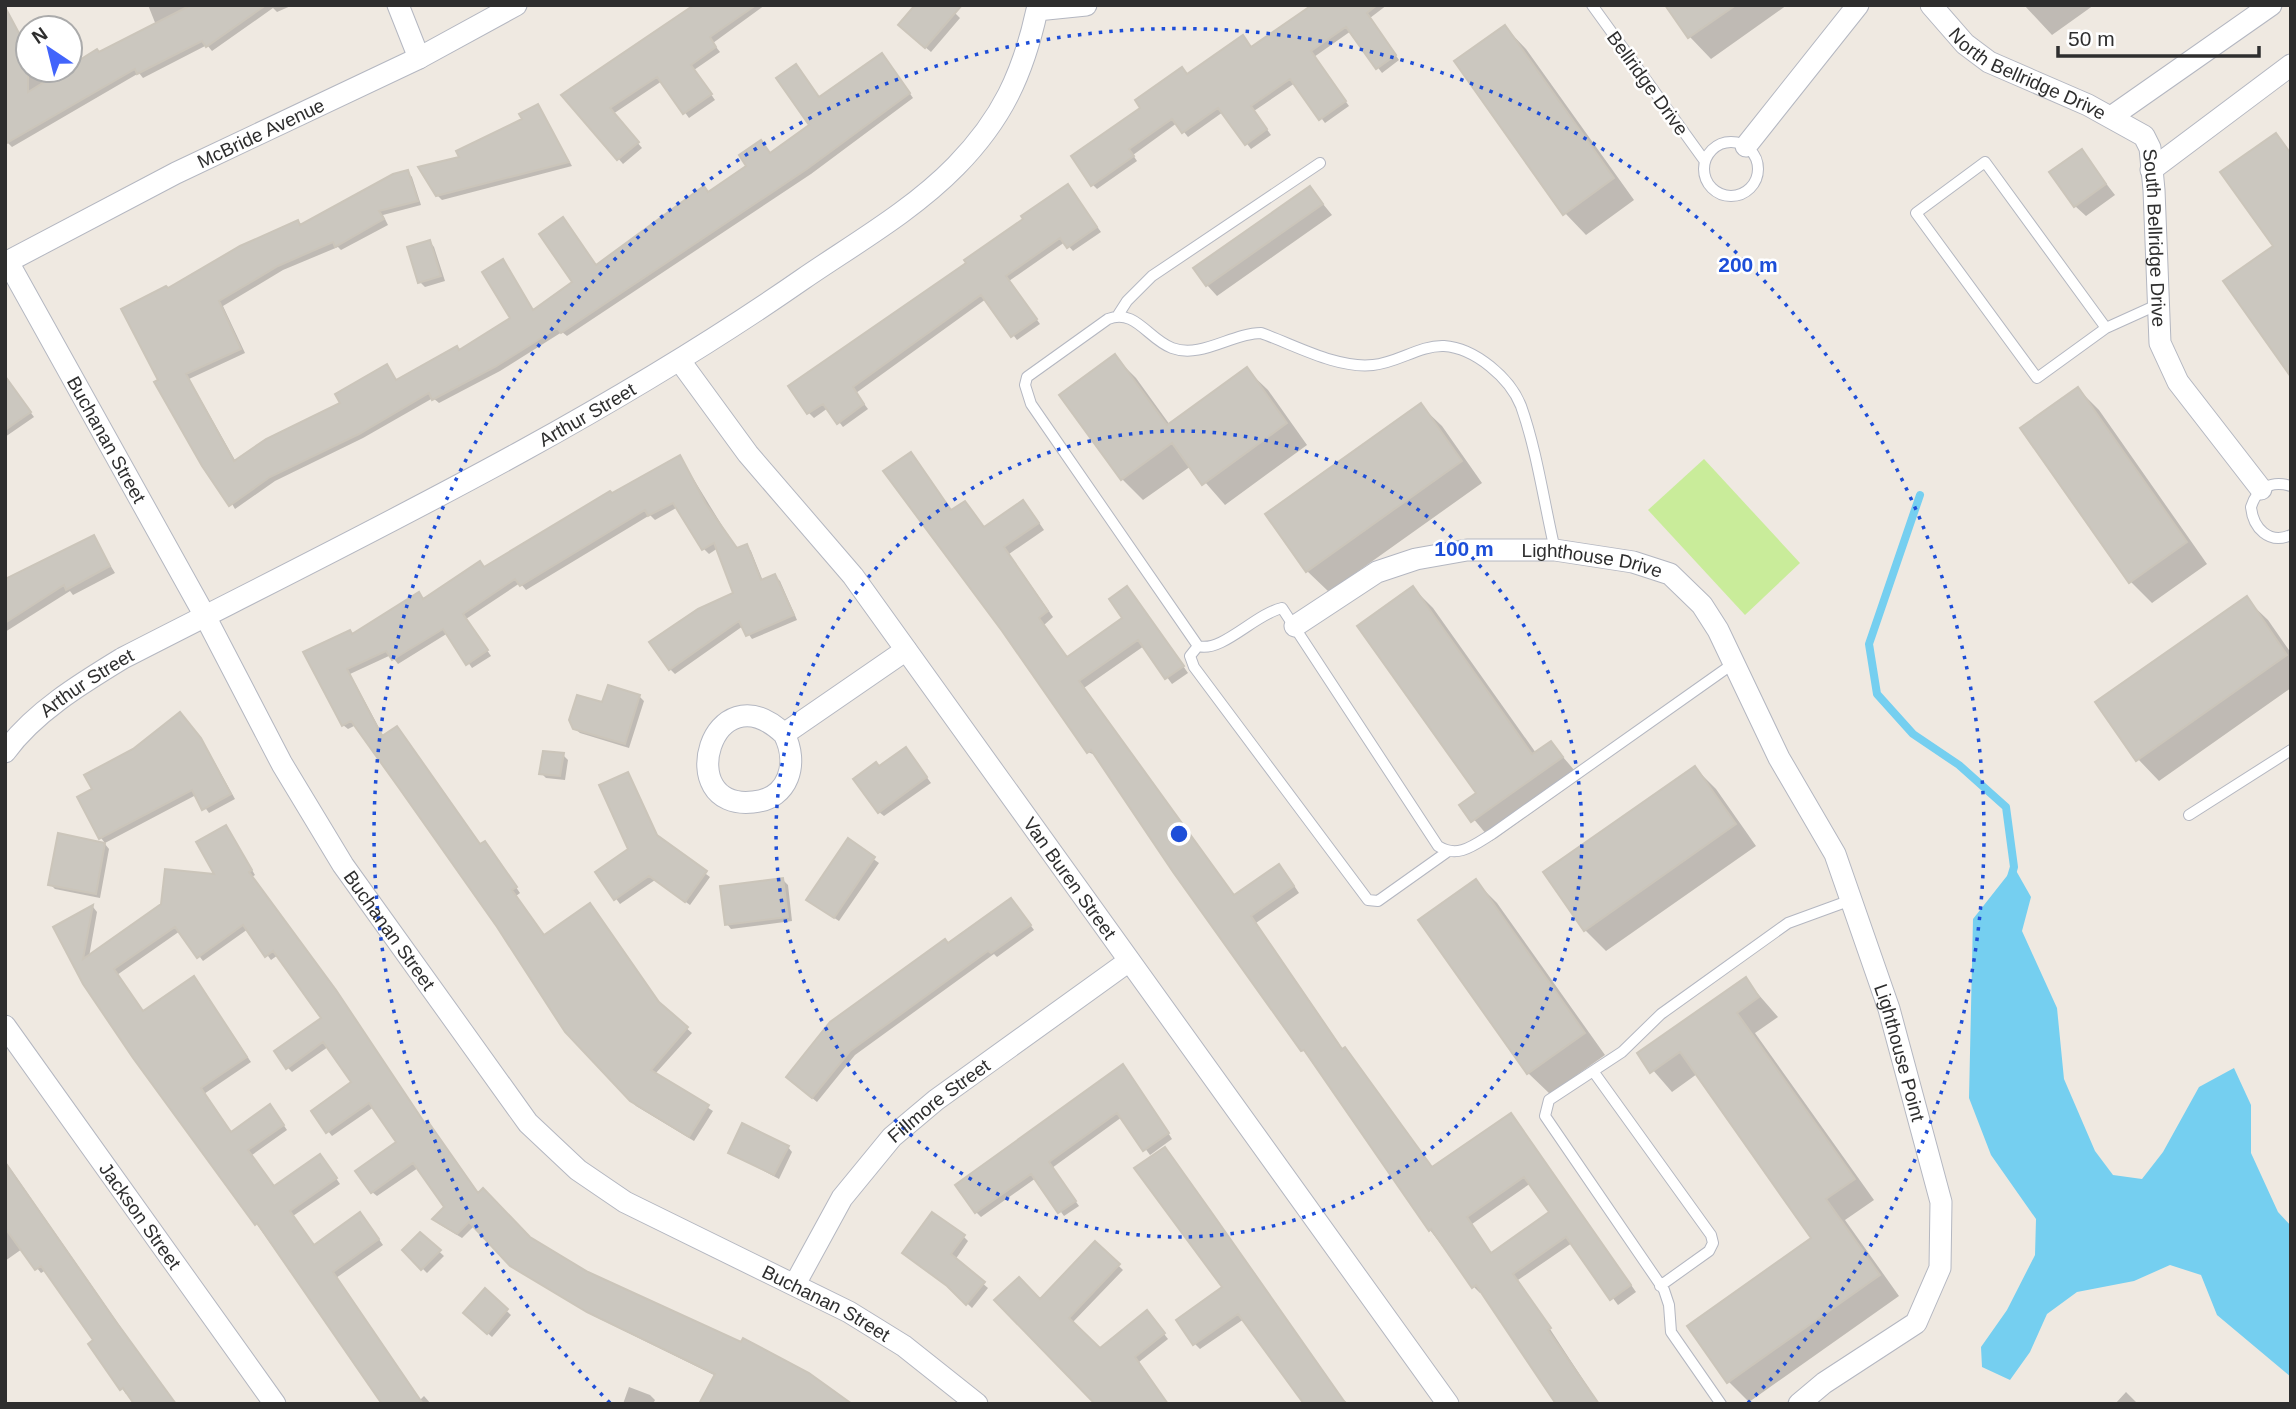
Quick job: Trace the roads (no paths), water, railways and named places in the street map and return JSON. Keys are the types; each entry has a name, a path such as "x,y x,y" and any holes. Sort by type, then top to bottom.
{"street":[{"path":"398,5 419,58"},
{"name":"McBride Avenue","path":"7,262 176,173 419,58 516,5"},
{"name":"Arthur Street","path":"5,752 35,721 82,683 123,658 516,454 680,361 917,200 955,167 988,130 1027,57 1037,8 1086,5"},
{"path":"1746,146 1858,5"},
{"name":"North Bellridge Drive","path":"1931,5 1965,44 1989,62 2135,128"},
{"path":"2112,117 2271,5"},
{"path":"2151,170 2291,65"},
{"name":"South Bellridge Drive","path":"2135,128 2150,148 2160,342 2178,382 2261,489"},
{"name":"Buchanan Street","path":"7,262 205,616 282,764 343,865 528,1123 578,1170 625,1202 849,1312 904,1346 977,1404"},
{"name":"Van Buren Street","path":"680,361 748,454 853,576 1448,1404"},
{"name":"Lighthouse Drive","path":"1295,626 1377,572 1416,559 1467,550 1555,550 1633,562 1670,574 1702,605 1734,663"},
{"path":"784,734 906,650"},
{"name":"Lighthouse Point","path":"1734,663 1779,758 1835,854 1889,1009 1941,1202 1940,1268 1916,1323 1824,1383 1799,1404"},
{"path":"745,717 760,718 773,724 784,734 793,760 787,779 775,795 762,801 735,801 713,783 706,755 715,735 731,721 745,717"},
{"name":"Fillmore Street","path":"795,1284 842,1198 892,1137 936,1100 1129,961"},
{"name":"Jackson Street","path":"5,1026 275,1404"}],"lane":[{"name":"Bellridge Drive","path":"1592,5 1704,160"},
{"path":"1730,142 1746,146 1755,155 1759,169 1755,182 1746,192 1733,197 1720,195 1709,187 1703,174 1704,160 1714,147 1730,142"},
{"path":"2106,328 1985,162 1916,213 2037,377 2106,328 2158,304"},
{"path":"1198,646 1031,404 1025,385 1033,370 1118,315 1127,301 1152,276 1320,163"},
{"path":"1118,315 1128,316 1172,348 1190,351 1249,333 1261,333 1357,365 1392,362 1442,346 1457,348 1479,358 1505,381 1520,404 1555,550"},
{"path":"2291,486 2271,484 2261,489 2251,507 2257,528 2275,538 2291,535"},
{"path":"1447,852 1378,901 1368,900 1194,667 1189,656 1198,646 1214,646 1268,611 1282,608 1438,846 1447,852 1458,852 1492,834 1734,663"},
{"path":"2189,816 2291,750"},
{"path":"1721,1404 1671,1332 1670,1305 1660,1286 1545,1116 1549,1100 1622,1052 1661,1014 1788,923 1851,900"},
{"path":"1593,1071 1711,1235 1713,1243 1709,1251 1660,1286"}],"water":[{"path":"2014,867 2031,897 2022,931 2057,1008 2064,1079 2095,1151 2113,1175 2142,1179 2163,1152 2199,1087 2234,1068 2251,1105 2251,1153 2278,1212 2291,1226 2291,1377 2217,1315 2201,1275 2170,1265 2134,1281 2077,1292 2047,1314 2030,1352 2010,1380 1982,1367 1981,1347 2007,1310 2035,1255 2036,1219 1991,1155 1969,1098 1973,919"}],"waterway":[{"path":"1920,495 1869,644 1877,694 1913,734 1959,765 2006,807 2014,867 2011,877"}]}
